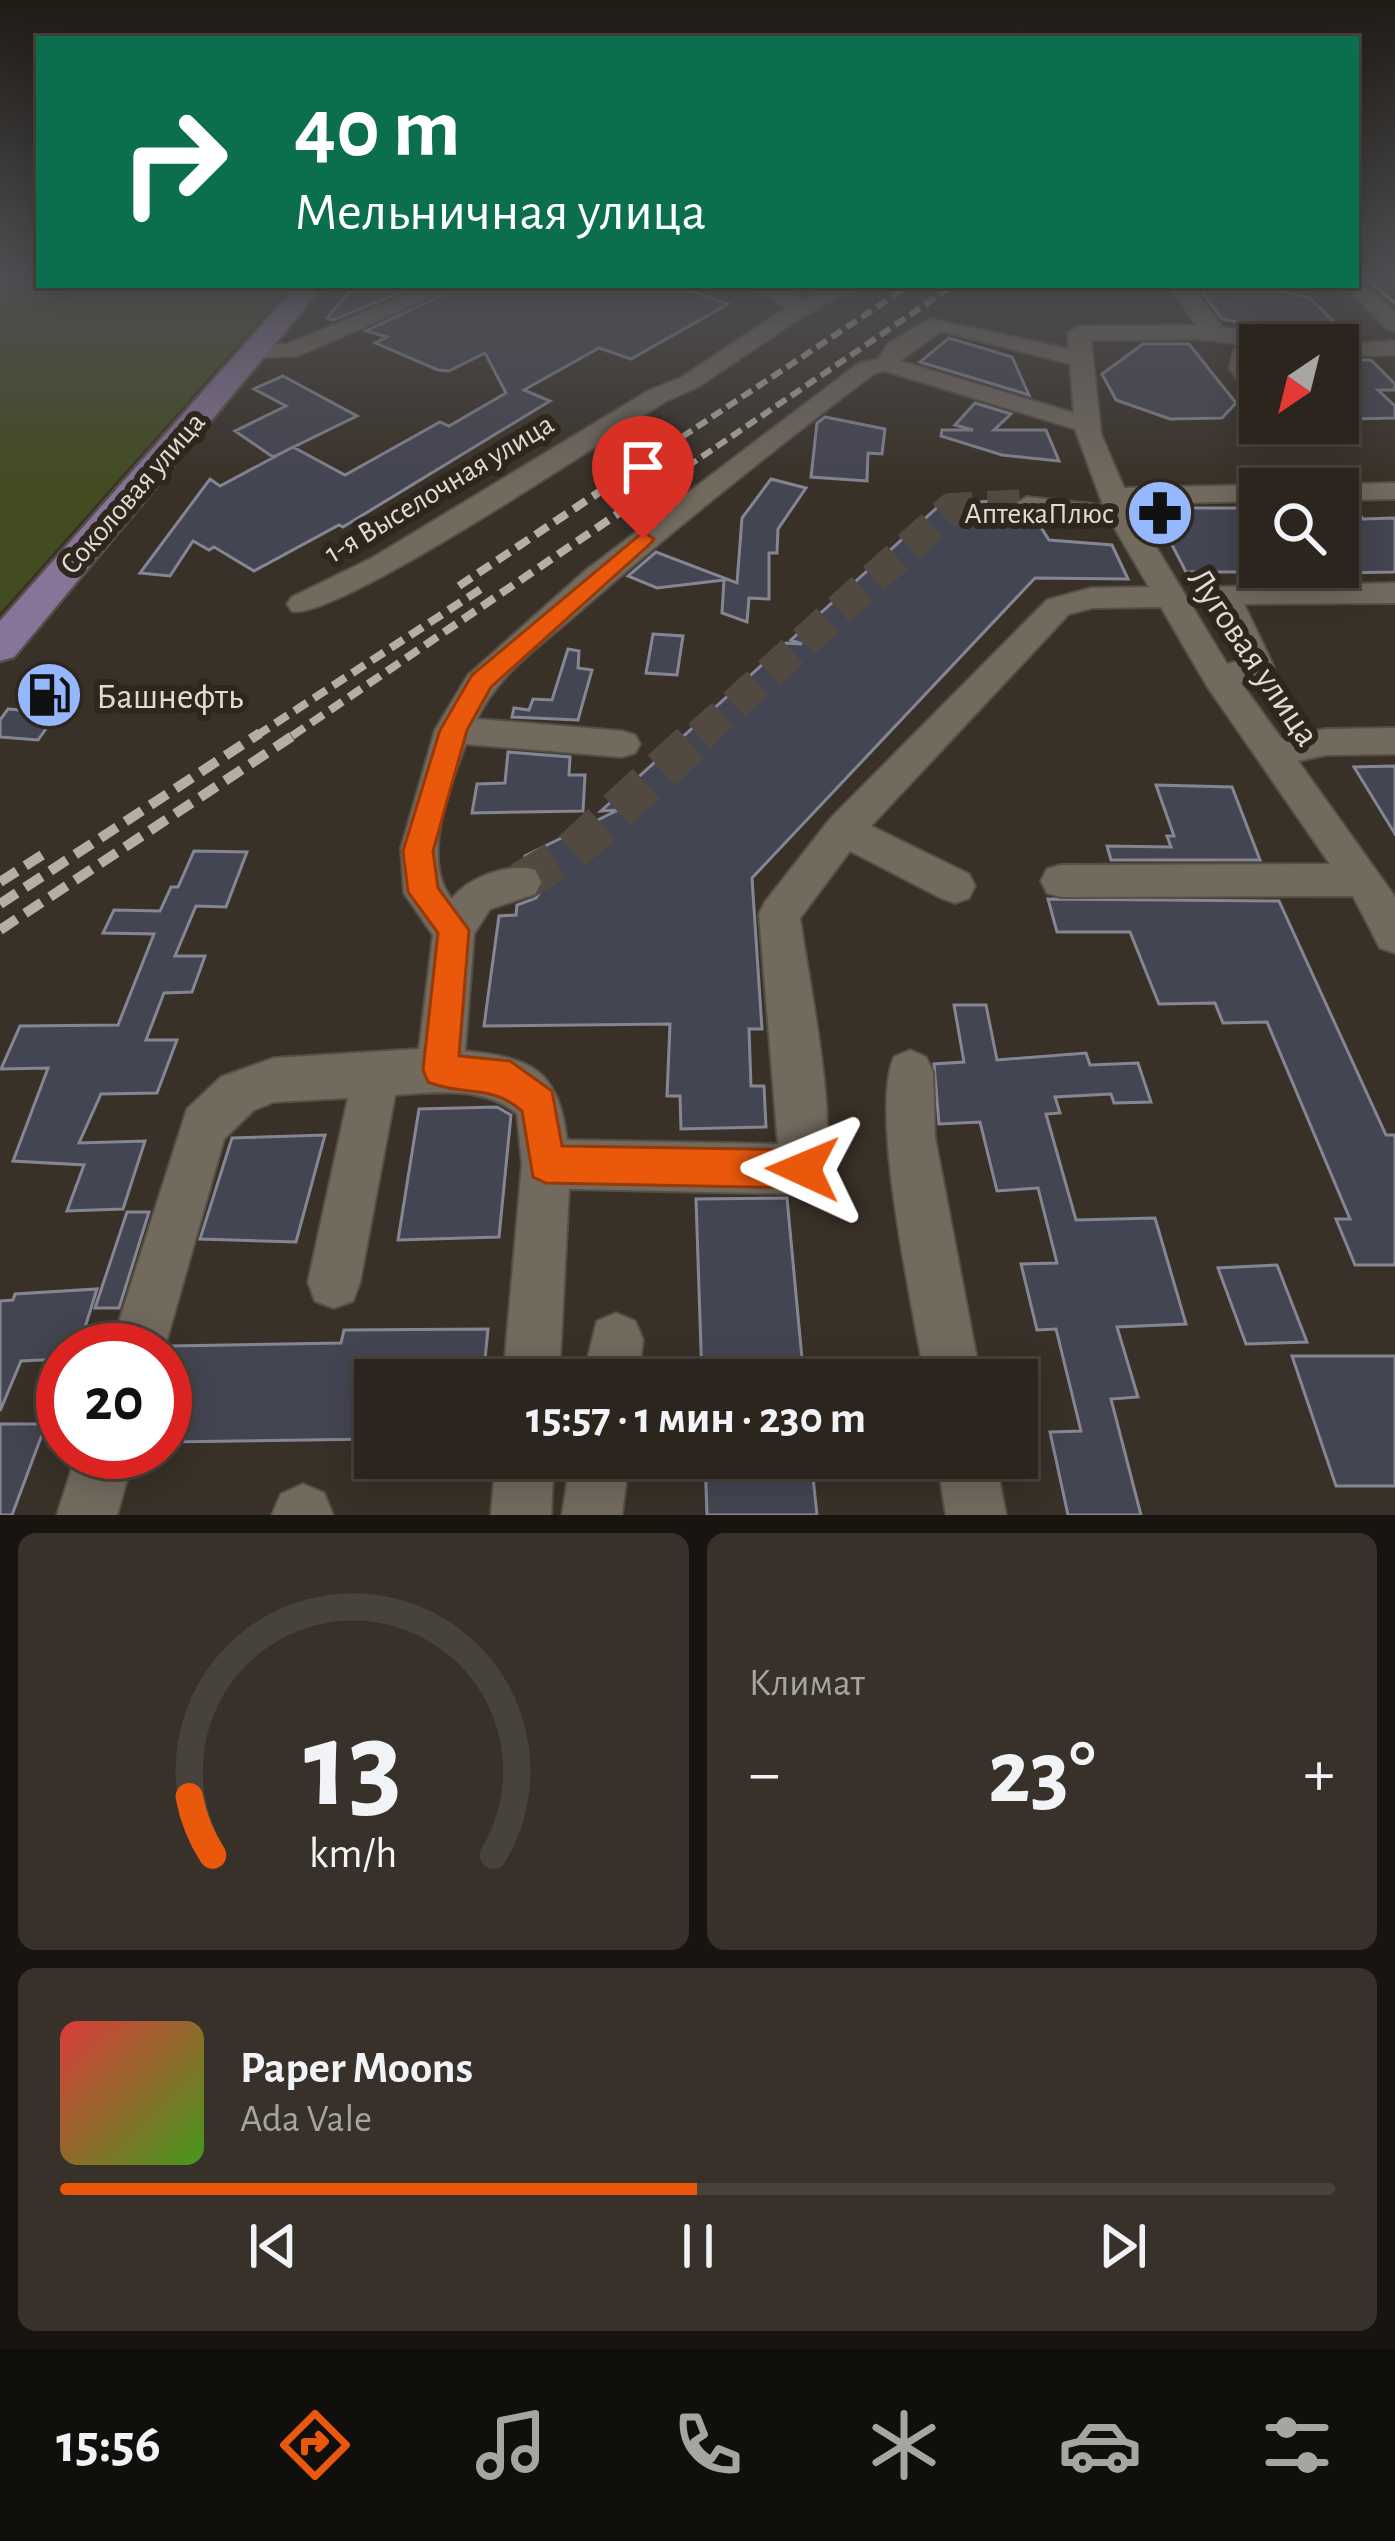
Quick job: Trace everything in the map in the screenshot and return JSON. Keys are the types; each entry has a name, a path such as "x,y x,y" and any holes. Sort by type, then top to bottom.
{"main road":[{"name":"Соколовая улица","path":"0,647 258,348"}],"street":[{"path":"255,351 300,348"},
{"name":"1-я Выселочная улица","path":"303,604 383,564 740,348"},
{"path":"886,364 897,348"},
{"name":"Луговая улица","path":"1080,348 1088,425 1118,505 1167,597 1364,880 1395,935"},
{"path":"1359,349 1395,348"},
{"path":"454,930 423,892 418,851 453,730 481,681 574,604 597,577 765,443 868,368 886,364 1088,425"},
{"path":"1359,492 1395,491"},
{"path":"1028,506 1239,496"},
{"path":"1219,678 1257,667 1224,594 1395,593"},
{"path":"546,1164 803,1169 799,1088 778,914 844,830 1058,608 1090,598 1167,597"},
{"path":"453,730 622,744"},
{"path":"1272,753 1326,742 1395,741"},
{"path":"844,830 955,886"},
{"path":"1061,881 1364,880"},
{"path":"440,1070 454,930 476,897 521,882"},
{"path":"144,1323 204,1126 238,1093 274,1080 440,1070 510,1078 539,1103 546,1164 532,1359"},
{"path":"334,1282 376,1072"},
{"path":"910,1072 911,1138 948,1359"},
{"path":"87,1515 98,1479"},
{"path":"521,1515 524,1479"},
{"path":"592,1515 597,1479"},
{"path":"970,1479 976,1515"}],"green space":[{"path":"0,348 235,348 0,613"}],"building":[{"path":"386,348 651,348 631,359 599,348 524,390 550,401 343,527 254,571 214,547 209,550 193,541 170,576 140,573 210,479 220,486 293,447 345,475 440,422 449,426 506,393 485,353 449,371"},
{"path":"937,348 981,348 1012,357 1029,395 920,362"},
{"path":"1138,348 1192,348 1236,403 1222,418 1170,419 1116,400 1102,374"},
{"path":"1359,360 1371,360 1395,384 1395,390 1378,390 1395,406 1395,418 1359,419"},
{"path":"283,376 357,416 273,457 235,431 286,406 254,389"},
{"path":"975,403 1011,414 994,430 1046,430 1059,461 1002,455 941,436 942,430 973,430 955,425"},
{"path":"825,417 885,429 882,454 868,453 867,481 811,477 817,423"},
{"path":"771,479 806,488 778,529 777,553 769,553 769,599 749,598 747,622 722,613 724,580 657,588 628,576 656,552 737,583 742,518"},
{"path":"1012,500 1011,509 1035,518 1049,540 1112,545 1128,579 1035,578 752,878 762,1029 749,1029 751,1086 764,1086 766,1127 681,1129 680,1096 667,1096 670,1024 484,1026 499,916 516,915 517,905 536,898 545,884 539,868 524,864 525,856 618,810 601,811 786,643 802,644 791,640 941,504"},
{"path":"1138,508 1239,508 1239,572 1186,572 1170,541 1158,541"},
{"path":"1359,513 1363,519 1395,518 1395,572 1359,573"},
{"path":"653,634 683,636 677,675 646,673"},
{"path":"568,649 579,651 578,668 592,670 578,720 512,717 514,708 529,710 533,699 552,700"},
{"path":"8,709 57,713 38,740 0,737 0,720"},
{"path":"508,752 570,757 569,775 585,775 583,811 472,813 477,784 505,783"},
{"path":"1395,766 1395,834 1354,767"},
{"path":"1156,785 1232,787 1260,860 1111,860 1107,846 1171,847 1167,836 1174,836"},
{"path":"194,851 247,852 226,907 196,906 175,956 205,956 192,992 164,993 146,1040 177,1040 157,1093 101,1094 79,1143 145,1141 123,1209 67,1211 84,1165 13,1161 48,1068 1,1069 20,1026 118,1025 154,934 103,933 114,910 160,911 171,887 178,887"},
{"path":"1048,899 1279,901 1386,1135 1395,1135 1395,1265 1355,1265 1336,1219 1350,1219 1267,1022 1223,1023 1215,1003 1159,1004 1130,932 1057,932"},
{"path":"954,1005 986,1005 997,1060 1086,1053 1090,1065 1138,1063 1151,1102 1114,1103 1111,1094 1055,1097 1060,1113 1046,1114 1076,1220 1155,1218 1186,1324 1117,1327 1138,1397 1111,1399 1141,1515 1068,1515 1050,1432 1081,1431 1056,1329 1037,1330 1021,1264 1057,1263 1038,1188 997,1191 980,1122 939,1124 934,1064 964,1062"},
{"path":"497,1107 511,1115 499,1237 398,1240 419,1109"},
{"path":"325,1135 296,1242 200,1239 232,1138"},
{"path":"787,1198 802,1359 701,1359 696,1199"},
{"path":"127,1212 149,1212 119,1308 95,1308"},
{"path":"1277,1265 1307,1342 1246,1344 1218,1268"},
{"path":"97,1289 86,1323 36,1323 36,1360 21,1361 0,1411 0,1301 13,1300 15,1294"},
{"path":"488,1329 485,1359 354,1359 354,1439 192,1442 192,1346 341,1343 344,1330"},
{"path":"1292,1356 1395,1356 1395,1486 1336,1486"},
{"path":"0,1424 36,1424 36,1451 12,1515 0,1515"},
{"path":"706,1479 813,1479 817,1515 707,1515"}],"tunnel":[{"path":"699,736 951,509 1027,505"},
{"path":"521,882 572,851 702,733"}],"railway":[{"path":"622,477 816,348"},
{"path":"672,477 862,348"},
{"path":"459,586 626,474"},
{"path":"292,736 676,474"},
{"path":"256,736 487,585"},
{"path":"0,904 260,733"},
{"path":"0,930 297,733"},
{"path":"0,882 50,850"}],"place":[{"name":"АптекаПлюс","path":"1160,513"},
{"name":"Башнефть","path":"49,695"}],"route":[{"path":"643,539 481,681 453,730 418,851 423,892 454,930 440,1070 510,1078 539,1103 546,1164 803,1169"}]}
